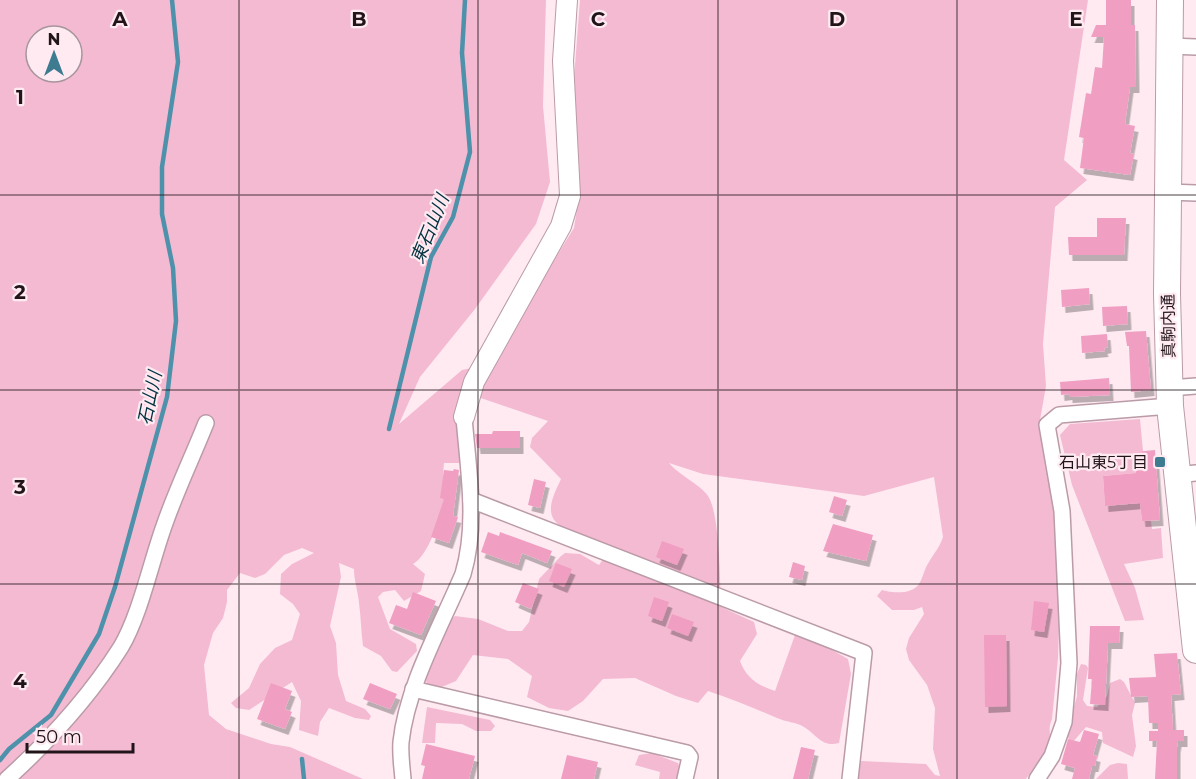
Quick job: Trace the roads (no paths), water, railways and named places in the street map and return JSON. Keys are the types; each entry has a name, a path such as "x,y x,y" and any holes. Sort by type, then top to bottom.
{"highway":[{"name":"真駒内通","path":"1170,0 1167,294 1170,397 1186,474 1196,650"}],"street":[{"path":"403,779 401,745 404,721 413,689 463,574 469,554 471,500 464,417 474,382 561,226 570,196 563,61 567,0"},
{"path":"1169,46 1196,47"},
{"path":"1168,192 1196,193"},
{"path":"1037,779 1052,756 1064,722 1069,663 1062,511 1047,425 1059,415 1170,397 1196,386"},
{"path":"7,779 33,755 69,715 95,684 122,645 134,618 165,523 206,423"},
{"path":"471,500 864,653 850,779"},
{"path":"413,689 687,753 690,757 685,779"}],"waterway":[{"name":"石山川","path":"0,760 9,749 51,715 99,634 115,587 167,397 176,321 173,268 162,214 162,167 178,62 172,0"},
{"name":"東石山川","path":"389,429 431,257 453,217 470,152 462,53 465,0"},
{"name":"東石山川","path":"302,759 304,779"}],"place":[{"name":"石山東5丁目","path":"1160,462"}]}
